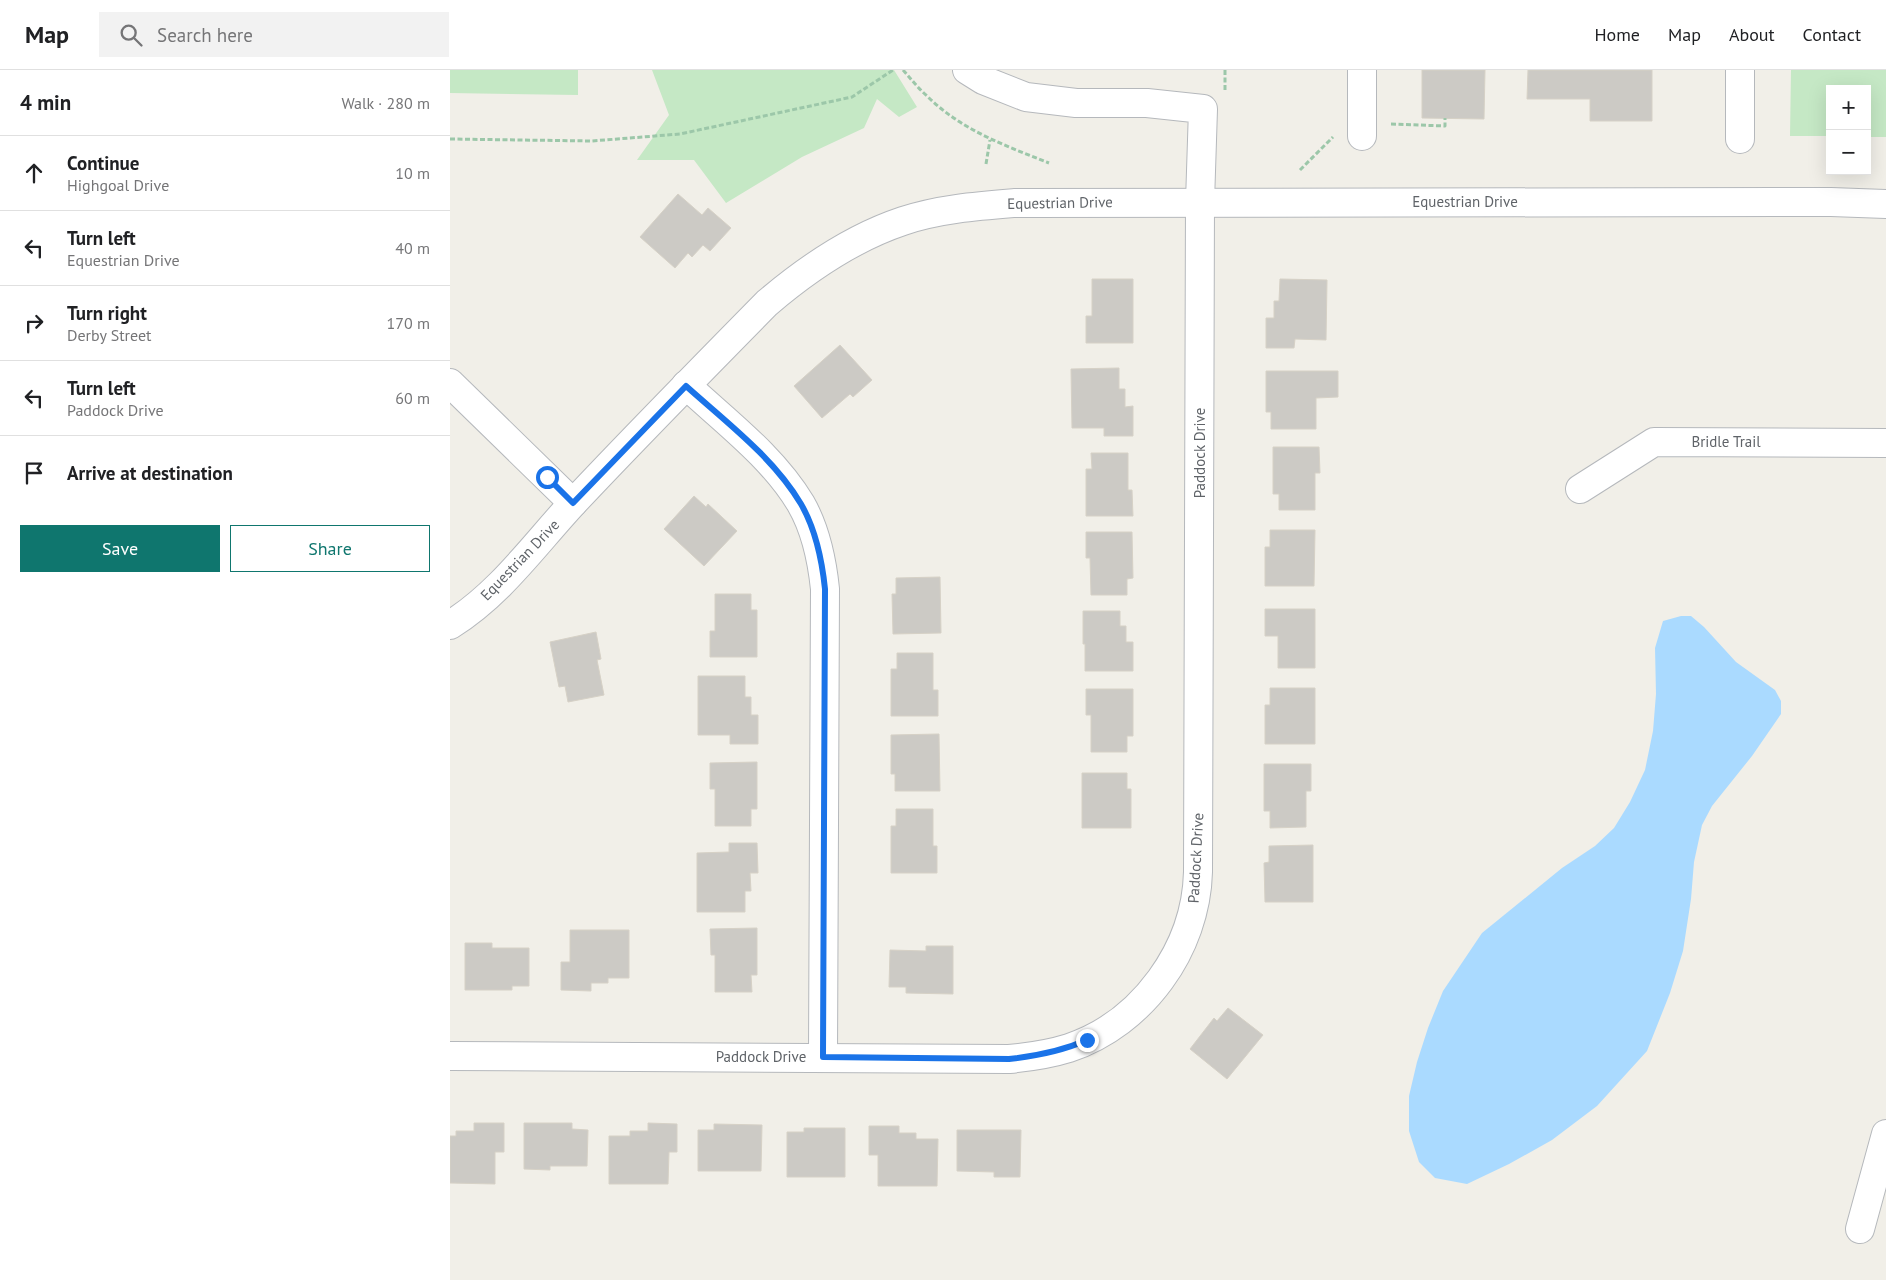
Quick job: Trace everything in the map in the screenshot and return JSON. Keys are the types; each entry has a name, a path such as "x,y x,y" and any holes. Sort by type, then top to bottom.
{"street":[{"name":"Paddock Drive","path":"450,1056 1009,1059 1036,1056 1069,1048 1087,1040 1111,1026 1133,1009 1162,978 1186,935 1198,891 1200,202 1204,109 1147,103 1076,103 1026,98 983,80 968,70"},
{"path":"1362,70 1362,130"},
{"path":"1740,70 1740,139"},
{"name":"Equestrian Drive","path":"450,625 484,599 507,578 573,503 767,303 796,278 834,254 859,240 904,221 968,206 1016,203 1832,202 1886,204"},
{"path":"450,383 573,503"},
{"path":"686,386 755,448 784,479 801,504 812,527 822,566 825,589 823,1057"},
{"name":"Bridle Trail","path":"1580,489 1654,442 1886,443"},
{"path":"1860,1229 1886,1134"}],"path":[{"path":"450,139 592,141 680,134 852,98 893,70"},
{"path":"903,70 927,97 955,120 990,140 1049,163"},
{"path":"1300,170 1335,135 1362,130 1445,126 1446,118"},
{"path":"986,164 990,140"}],"green space":[{"path":"450,70 578,70 578,95 450,93"},
{"path":"652,70 894,70 917,107 899,117 877,99 864,128 802,157 726,203 694,160 637,160 669,115"},
{"path":"1791,70 1886,70 1886,137 1871,137 1871,85 1826,85 1826,136 1790,136"}],"water":[{"path":"1681,616 1691,616 1704,627 1736,662 1775,690 1781,701 1781,714 1752,756 1712,806 1702,825 1694,862 1691,899 1683,951 1670,993 1647,1051 1597,1106 1552,1140 1509,1164 1467,1184 1435,1178 1419,1162 1409,1131 1409,1096 1428,1028 1443,991 1482,933 1562,868 1595,846 1614,828 1630,802 1645,770 1653,731 1656,694 1655,648 1663,621"}],"building":[{"path":"1422,70 1485,70 1484,119 1422,118"},
{"path":"1528,70 1652,70 1652,121 1590,121 1590,99 1527,99"},
{"path":"678,194 702,215 708,208 731,228 710,251 703,245 692,257 688,253 675,268 640,237"},
{"path":"1092,279 1133,279 1133,343 1086,343 1086,316 1092,316"},
{"path":"1280,279 1327,280 1326,340 1295,339 1294,348 1266,348 1266,318 1274,318 1274,301 1279,301"},
{"path":"840,345 872,380 853,397 850,394 822,418 794,386"},
{"path":"1119,368 1119,389 1125,389 1125,407 1133,406 1133,436 1104,436 1104,428 1072,428 1071,369"},
{"path":"1266,371 1338,371 1338,397 1316,398 1316,429 1271,429 1271,412 1266,412"},
{"path":"1273,447 1319,447 1320,473 1315,473 1315,510 1279,510 1279,494 1273,494"},
{"path":"1091,453 1128,453 1128,490 1132,490 1133,516 1086,516 1086,469 1092,469"},
{"path":"694,496 706,507 708,504 737,531 704,566 664,529"},
{"path":"1270,530 1315,530 1314,586 1265,586 1265,547 1270,547"},
{"path":"1086,532 1132,532 1133,578 1127,579 1127,595 1091,595 1090,558 1086,558"},
{"path":"940,577 941,633 893,634 892,594 896,594 896,578"},
{"path":"715,594 751,594 751,610 757,610 757,657 710,657 710,631 715,631"},
{"path":"1265,609 1315,609 1315,668 1278,668 1278,636 1265,636"},
{"path":"1083,611 1120,611 1120,626 1126,626 1126,642 1133,642 1133,671 1085,671"},
{"path":"596,632 601,659 597,660 604,695 568,702 565,686 559,687 550,642"},
{"path":"897,653 933,653 933,690 938,690 938,716 891,716 891,669 897,669"},
{"path":"698,676 745,676 745,697 751,697 751,715 758,715 758,744 730,744 730,735 698,735"},
{"path":"1270,688 1315,688 1315,744 1265,744 1265,705 1270,705"},
{"path":"1086,689 1133,689 1133,736 1127,736 1127,752 1091,752 1091,715 1086,715"},
{"path":"939,734 940,791 895,791 895,774 891,774 891,735"},
{"path":"757,762 757,809 751,809 751,826 715,826 715,789 710,789 710,763"},
{"path":"1264,764 1311,764 1311,791 1306,791 1306,827 1270,828 1270,811 1264,811"},
{"path":"1082,773 1127,773 1127,789 1131,789 1131,828 1082,828"},
{"path":"896,809 933,809 933,846 937,846 937,873 891,873 891,826 896,826"},
{"path":"729,843 757,843 758,873 750,873 751,891 745,891 745,912 697,912 697,853 729,852"},
{"path":"1313,845 1313,902 1265,902 1264,863 1269,862 1269,846"},
{"path":"757,928 757,975 751,975 752,992 715,992 715,955 711,955 710,929"},
{"path":"570,930 629,930 629,978 608,978 608,983 591,983 591,991 561,990 561,962 570,962"},
{"path":"465,943 492,943 492,948 529,948 529,986 512,986 512,990 465,990"},
{"path":"926,946 953,946 953,994 906,993 906,987 889,987 890,950 926,951"},
{"path":"1228,1008 1263,1035 1227,1079 1190,1049 1214,1018 1217,1021"},
{"path":"474,1123 504,1123 504,1152 495,1152 495,1184 450,1183 450,1136 456,1136 456,1131 474,1131"},
{"path":"524,1123 572,1123 572,1129 588,1130 587,1166 550,1166 550,1170 524,1169"},
{"path":"648,1123 677,1124 677,1152 669,1152 668,1184 609,1184 609,1136 630,1136 630,1131 648,1131"},
{"path":"714,1124 762,1125 761,1171 698,1171 698,1130 714,1130"},
{"path":"869,1126 899,1126 899,1133 916,1133 916,1139 938,1139 937,1186 878,1186 878,1155 869,1155"},
{"path":"804,1128 845,1128 845,1177 787,1177 787,1132 804,1132"},
{"path":"957,1130 1021,1130 1020,1177 994,1177 994,1172 957,1171"}],"route":[{"path":"547,477 573,503 686,386 755,448 784,479 801,504 812,527 822,566 825,589 823,1057 1009,1059 1036,1056 1069,1048 1087,1040"}]}
